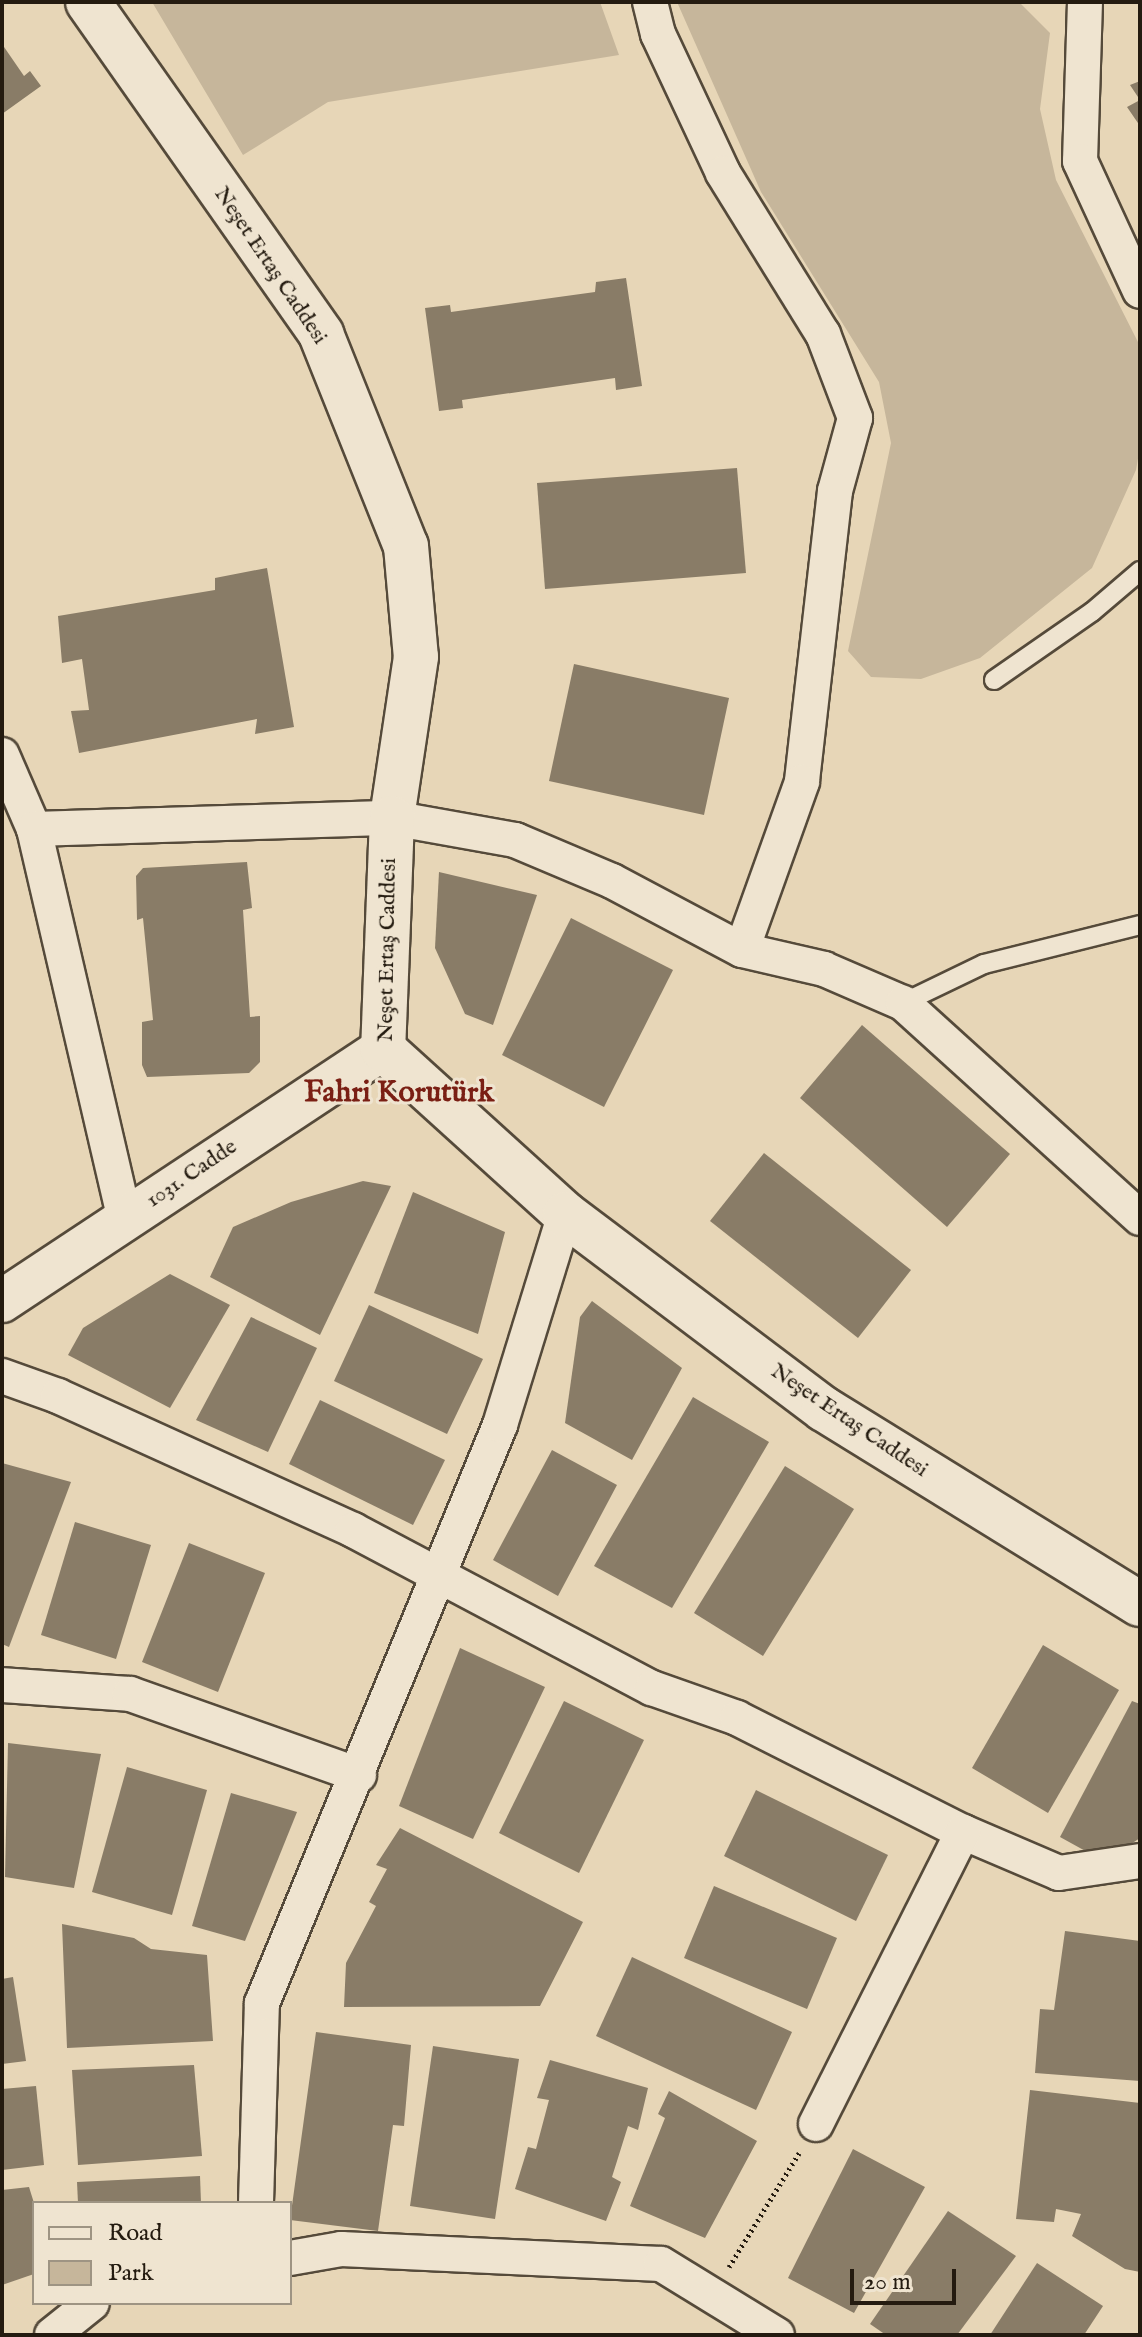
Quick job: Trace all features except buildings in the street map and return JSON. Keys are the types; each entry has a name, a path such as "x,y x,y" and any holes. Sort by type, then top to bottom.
{"main road":[{"name":"Neşet Ertaş Caddesi","path":"88,2 321,334 406,546 416,657 392,818 383,1049 565,1214 824,1409 1140,1604"}],"street":[{"path":"650,2 658,34 723,173 823,334 855,418 835,491 802,782 742,950"},
{"path":"1085,2 1080,161 1140,291"},
{"path":"2,755 34,829 125,1219"},
{"path":"34,829 392,818 515,840 612,881 742,950 824,969 903,1003 1140,1218"},
{"name":"1031. Cadde","path":"2,1301 383,1049"},
{"path":"256,2201 262,2003 359,1775 500,1425 565,1214"},
{"path":"2,1376 58,1396 353,1530 652,1688 737,1718 963,1832 1059,1873 1140,1861"},
{"path":"2,1685 130,1694 359,1775"},
{"path":"816,2124 963,1832"},
{"path":"292,2258 341,2249 661,2264 777,2335"},
{"path":"52,2335 90,2305"}],"lane":[{"path":"994,680 1092,612 1140,571"},
{"path":"903,1003 984,964 1140,925"}],"path":[{"path":"712,2295 816,2124"}],"green space":[{"path":"152,2 600,2 619,55 328,102 243,155"},
{"path":"677,2 1019,2 1050,33 1040,109 1056,180 1140,346 1140,447 1136,470 1092,568 980,658 921,679 871,677 848,651 891,443 879,382 761,192"}],"district":[{"name":"Fahri Korutürk","path":"399,1093"}]}
